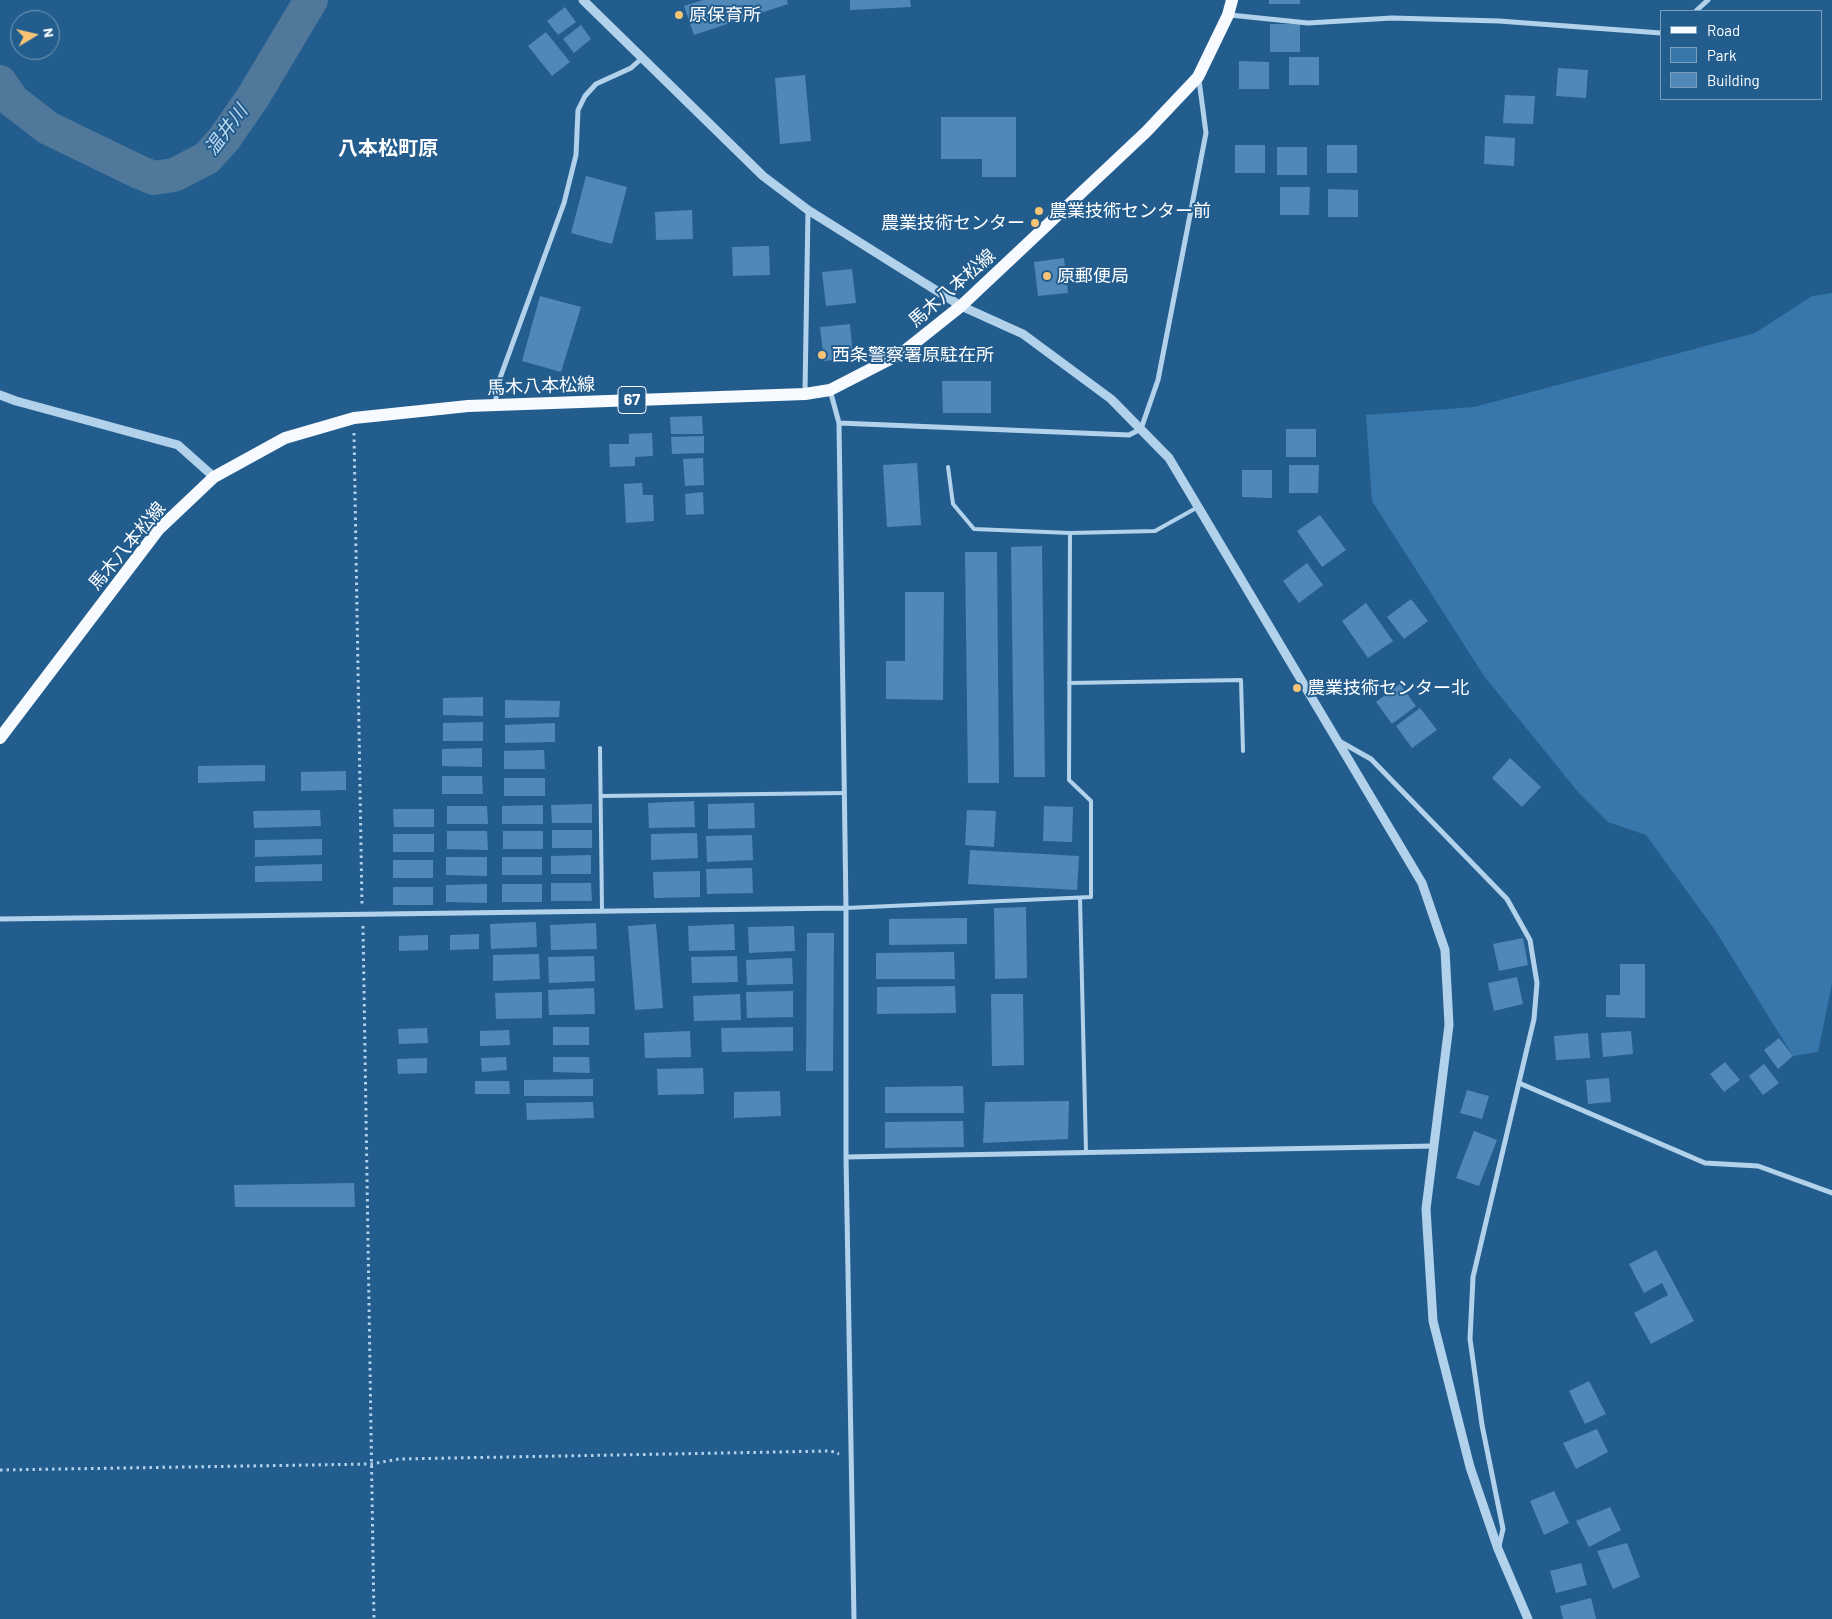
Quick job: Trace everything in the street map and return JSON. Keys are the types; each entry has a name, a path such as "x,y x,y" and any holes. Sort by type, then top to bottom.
{"main road":[{"name":"馬木八本松線","path":"0,738 158,530 214,477 285,438 354,418 468,406 805,394 830,390 902,353 961,306 1146,132 1198,77 1228,15 1232,0"}],"street":[{"path":"583,0 641,59 763,176 808,210 832,223 961,306 1023,334 1111,399 1169,458 1422,883 1445,950 1449,1026 1426,1209 1432,1321 1470,1468 1498,1549 1528,1619"},
{"path":"1697,10 1708,0"},
{"path":"1228,15 1308,22 1392,18 1499,21 1660,32"},
{"path":"496,405 496,389 564,203 576,155 578,110 585,96 596,84 631,68 641,59"},
{"path":"839,423 1129,435 1141,429 1158,380 1206,133 1198,77"},
{"path":"805,394 808,210"},
{"path":"830,390 839,423 846,908 846,1157 854,1619"},
{"path":"0,395 178,445 214,477"},
{"path":"1336,739 1371,759 1508,899 1530,940 1537,983 1534,1019 1473,1277 1470,1339 1482,1425 1503,1529 1498,1549"},
{"path":"0,919 846,908"},
{"path":"1519,1083 1706,1163 1758,1166 1832,1193"},
{"path":"846,1157 1434,1146"}],"lane":[{"path":"948,467 953,504 974,529 1070,533 1155,531 1198,506"},
{"path":"846,908 1091,897 1091,801 1069,780 1070,533"},
{"path":"1069,683 1241,680 1243,751"},
{"path":"600,748 602,910"},
{"path":"601,796 844,793"},
{"path":"1080,898 1086,1152"}],"path":[{"path":"354,418 374,1619"},
{"path":"0,1470 371,1464 399,1459 831,1451 851,1458"}],"green space":[{"path":"1832,293 1832,984 1818,1052 1793,1056 1715,930 1646,835 1608,822 1578,792 1484,676 1372,501 1366,415 1474,407 1755,333 1812,296"}],"building":[{"path":"703,0 787,0 788,4 694,35 684,6"},
{"path":"850,0 910,0 911,7 850,10"},
{"path":"1269,0 1300,0 1300,4 1269,4"},
{"path":"565,7 576,22 558,35 547,21"},
{"path":"1270,24 1300,24 1300,52 1270,52"},
{"path":"581,25 591,39 574,53 563,39"},
{"path":"546,32 570,62 552,76 528,46"},
{"path":"1289,57 1319,57 1319,85 1289,85"},
{"path":"1239,61 1269,62 1269,89 1239,89"},
{"path":"1558,68 1588,70 1586,98 1556,96"},
{"path":"805,75 811,141 780,144 775,78"},
{"path":"1505,95 1535,96 1533,124 1503,123"},
{"path":"941,117 1016,117 1016,177 982,177 982,159 941,159"},
{"path":"1485,136 1515,138 1514,166 1484,164"},
{"path":"1235,145 1265,145 1265,173 1235,173"},
{"path":"1327,145 1357,145 1357,173 1327,173"},
{"path":"1277,147 1307,147 1307,175 1277,175"},
{"path":"586,176 627,187 612,244 571,233"},
{"path":"1280,187 1310,187 1309,215 1280,215"},
{"path":"1328,189 1358,190 1358,217 1328,217"},
{"path":"692,210 693,239 656,240 655,212"},
{"path":"769,246 770,275 733,276 732,247"},
{"path":"1064,258 1068,293 1038,296 1034,262"},
{"path":"852,269 856,303 826,306 822,272"},
{"path":"540,296 581,307 561,372 522,361"},
{"path":"850,324 853,358 824,361 820,327"},
{"path":"942,381 991,381 991,413 943,413"},
{"path":"702,416 703,434 671,434 670,417"},
{"path":"1286,429 1316,429 1316,457 1286,457"},
{"path":"652,433 653,456 635,457 635,466 610,467 609,444 629,444 629,434"},
{"path":"704,436 704,453 672,454 671,437"},
{"path":"703,458 704,485 685,486 683,459"},
{"path":"917,463 921,525 887,527 883,465"},
{"path":"1289,465 1319,465 1318,493 1289,493"},
{"path":"1242,470 1272,470 1272,498 1242,497"},
{"path":"642,483 643,495 653,495 654,521 626,523 624,484"},
{"path":"703,492 704,514 686,515 685,494"},
{"path":"1320,515 1346,550 1322,567 1297,531"},
{"path":"1042,546 1045,777 1014,777 1011,547"},
{"path":"965,552 997,552 999,783 968,783"},
{"path":"1307,563 1323,585 1299,603 1283,581"},
{"path":"905,592 944,592 943,700 886,699 886,661 905,661"},
{"path":"1411,599 1428,621 1404,639 1387,617"},
{"path":"1366,603 1393,641 1368,658 1342,621"},
{"path":"1400,684 1416,706 1392,724 1376,702"},
{"path":"483,697 483,716 443,715 443,698"},
{"path":"505,700 560,701 559,717 505,718"},
{"path":"1420,708 1437,730 1412,748 1396,726"},
{"path":"483,722 483,741 443,741 443,723"},
{"path":"555,723 555,742 505,743 505,725"},
{"path":"482,748 482,767 442,766 442,749"},
{"path":"544,750 545,769 504,769 504,751"},
{"path":"1510,758 1541,787 1522,807 1492,778"},
{"path":"265,765 265,781 198,783 198,766"},
{"path":"346,771 346,790 301,791 301,772"},
{"path":"442,776 482,776 483,794 442,794"},
{"path":"504,778 545,778 545,796 504,796"},
{"path":"694,801 695,827 649,828 648,803"},
{"path":"754,803 755,828 708,829 708,804"},
{"path":"592,804 592,823 552,823 551,805"},
{"path":"543,805 543,824 502,824 502,806"},
{"path":"447,806 487,806 488,824 447,824"},
{"path":"1044,806 1073,807 1072,842 1043,841"},
{"path":"393,809 434,809 434,827 394,827"},
{"path":"320,810 321,826 254,828 253,811"},
{"path":"967,810 996,811 994,847 965,845"},
{"path":"552,830 592,830 592,848 552,848"},
{"path":"447,831 487,831 488,850 447,849"},
{"path":"503,831 543,831 543,849 503,849"},
{"path":"697,833 698,858 651,860 651,834"},
{"path":"393,834 434,834 434,852 393,852"},
{"path":"752,835 753,860 707,862 706,836"},
{"path":"322,839 322,855 255,857 255,840"},
{"path":"970,850 1079,856 1077,890 968,884"},
{"path":"591,855 591,874 551,874 551,856"},
{"path":"446,857 487,857 487,876 446,875"},
{"path":"502,857 542,857 542,875 502,875"},
{"path":"393,860 433,860 433,878 393,878"},
{"path":"322,864 322,881 255,882 255,866"},
{"path":"752,868 753,893 707,894 706,869"},
{"path":"700,871 700,897 654,898 653,872"},
{"path":"551,883 591,883 592,901 551,901"},
{"path":"487,884 487,903 446,902 446,885"},
{"path":"502,884 542,884 542,902 502,902"},
{"path":"393,887 433,887 433,905 393,905"},
{"path":"1026,907 1027,978 995,979 994,908"},
{"path":"967,918 967,944 889,945 889,919"},
{"path":"536,922 537,947 491,949 490,924"},
{"path":"596,923 597,949 551,950 550,925"},
{"path":"656,924 663,1008 635,1010 628,926"},
{"path":"734,924 735,950 689,951 688,926"},
{"path":"794,926 795,951 749,953 748,927"},
{"path":"807,933 834,933 833,1071 806,1071"},
{"path":"479,934 479,949 450,950 450,935"},
{"path":"428,935 428,950 399,951 399,936"},
{"path":"1523,938 1528,965 1499,971 1493,944"},
{"path":"954,952 955,979 876,979 876,953"},
{"path":"539,954 540,979 493,981 493,955"},
{"path":"594,956 595,981 549,983 548,957"},
{"path":"737,956 738,982 692,983 691,957"},
{"path":"792,958 793,984 747,985 746,960"},
{"path":"1620,964 1645,964 1645,1018 1606,1017 1606,995 1620,995"},
{"path":"1517,977 1523,1004 1494,1011 1488,983"},
{"path":"955,986 956,1013 877,1014 877,987"},
{"path":"594,988 595,1014 549,1015 548,990"},
{"path":"793,991 793,1017 747,1018 746,992"},
{"path":"542,992 542,1018 496,1019 495,993"},
{"path":"740,994 741,1020 694,1021 693,996"},
{"path":"991,994 1023,994 1024,1065 992,1066"},
{"path":"553,1027 589,1027 589,1045 553,1045"},
{"path":"793,1027 793,1051 722,1052 721,1028"},
{"path":"427,1028 428,1043 399,1044 398,1029"},
{"path":"509,1030 510,1045 480,1046 480,1031"},
{"path":"690,1031 691,1057 645,1058 644,1033"},
{"path":"1631,1031 1633,1054 1603,1057 1601,1033"},
{"path":"1588,1033 1590,1058 1556,1060 1554,1036"},
{"path":"1779,1038 1793,1056 1778,1069 1764,1050"},
{"path":"506,1057 507,1070 482,1072 481,1058"},
{"path":"553,1057 589,1057 590,1073 553,1072"},
{"path":"427,1058 427,1073 398,1074 397,1059"},
{"path":"1725,1062 1740,1080 1724,1092 1710,1074"},
{"path":"1764,1064 1779,1083 1763,1095 1749,1076"},
{"path":"703,1068 704,1094 658,1095 657,1069"},
{"path":"1609,1078 1611,1102 1588,1104 1586,1080"},
{"path":"593,1079 593,1096 524,1096 524,1080"},
{"path":"475,1081 509,1081 510,1094 475,1094"},
{"path":"963,1086 964,1113 885,1113 885,1087"},
{"path":"1467,1090 1489,1096 1482,1119 1460,1113"},
{"path":"780,1091 781,1116 734,1118 734,1092"},
{"path":"1069,1101 1068,1139 983,1143 985,1102"},
{"path":"593,1102 594,1118 527,1120 526,1103"},
{"path":"963,1121 964,1147 885,1148 885,1122"},
{"path":"1474,1131 1497,1140 1479,1186 1456,1178"},
{"path":"354,1183 355,1207 235,1207 234,1185"},
{"path":"1656,1250 1694,1321 1651,1344 1634,1313 1668,1295 1662,1283 1644,1293 1629,1264"},
{"path":"1589,1381 1606,1414 1585,1424 1569,1391"},
{"path":"1597,1429 1608,1452 1576,1469 1563,1443"},
{"path":"1554,1491 1569,1523 1544,1535 1530,1501"},
{"path":"1610,1507 1621,1530 1589,1547 1576,1521"},
{"path":"1627,1543 1640,1577 1613,1589 1597,1551"},
{"path":"1581,1563 1587,1585 1556,1593 1550,1571"},
{"path":"1591,1598 1596,1619 1563,1619 1560,1606"}],"waterway":[{"name":"温井川","path":"0,82 13,101 48,128 154,178 174,175 207,158 224,139 253,97 311,0"}],"place":[{"name":"原保育所","path":"679,15"},
{"name":"農業技術センター前","path":"1039,211"},
{"name":"農業技術センター","path":"1035,223"},
{"name":"原郵便局","path":"1047,276"},
{"name":"西条警察署原駐在所","path":"822,355"},
{"name":"農業技術センター北","path":"1297,688"}],"district":[{"name":"八本松町原","path":"388,148"}]}
